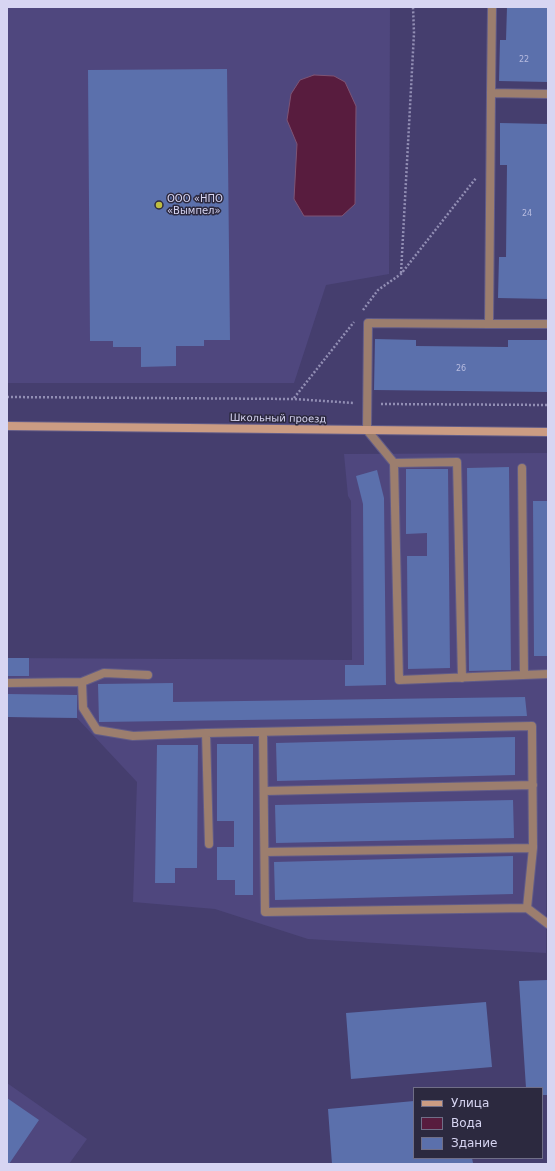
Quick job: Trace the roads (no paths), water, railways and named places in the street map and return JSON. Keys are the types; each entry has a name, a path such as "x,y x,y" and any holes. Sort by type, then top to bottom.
{"street":[{"name":"Школьный проезд","path":"7,426 548,432"}],"lane":[{"path":"489,324 492,7"},
{"path":"491,94 548,94"},
{"path":"548,324 368,323 367,404 367,430 394,463 399,680 548,674"},
{"path":"394,463 457,462 462,678"},
{"path":"522,468 524,675"},
{"path":"7,682 82,682 104,673 148,675"},
{"path":"82,682 84,708 97,730 133,736 206,732 532,726 533,848 527,908"},
{"path":"206,732 209,844"},
{"path":"263,732 265,791 265,912 527,908 548,924"},
{"path":"265,791 533,785"},
{"path":"265,852 533,848"}],"water":[{"path":"314,75 334,76 345,82 356,106 355,204 342,216 304,216 294,199 297,144 287,120 291,94 300,80"}],"place":[{"name":"ООО «НПО «Вымпел»","path":"159,205"}]}
